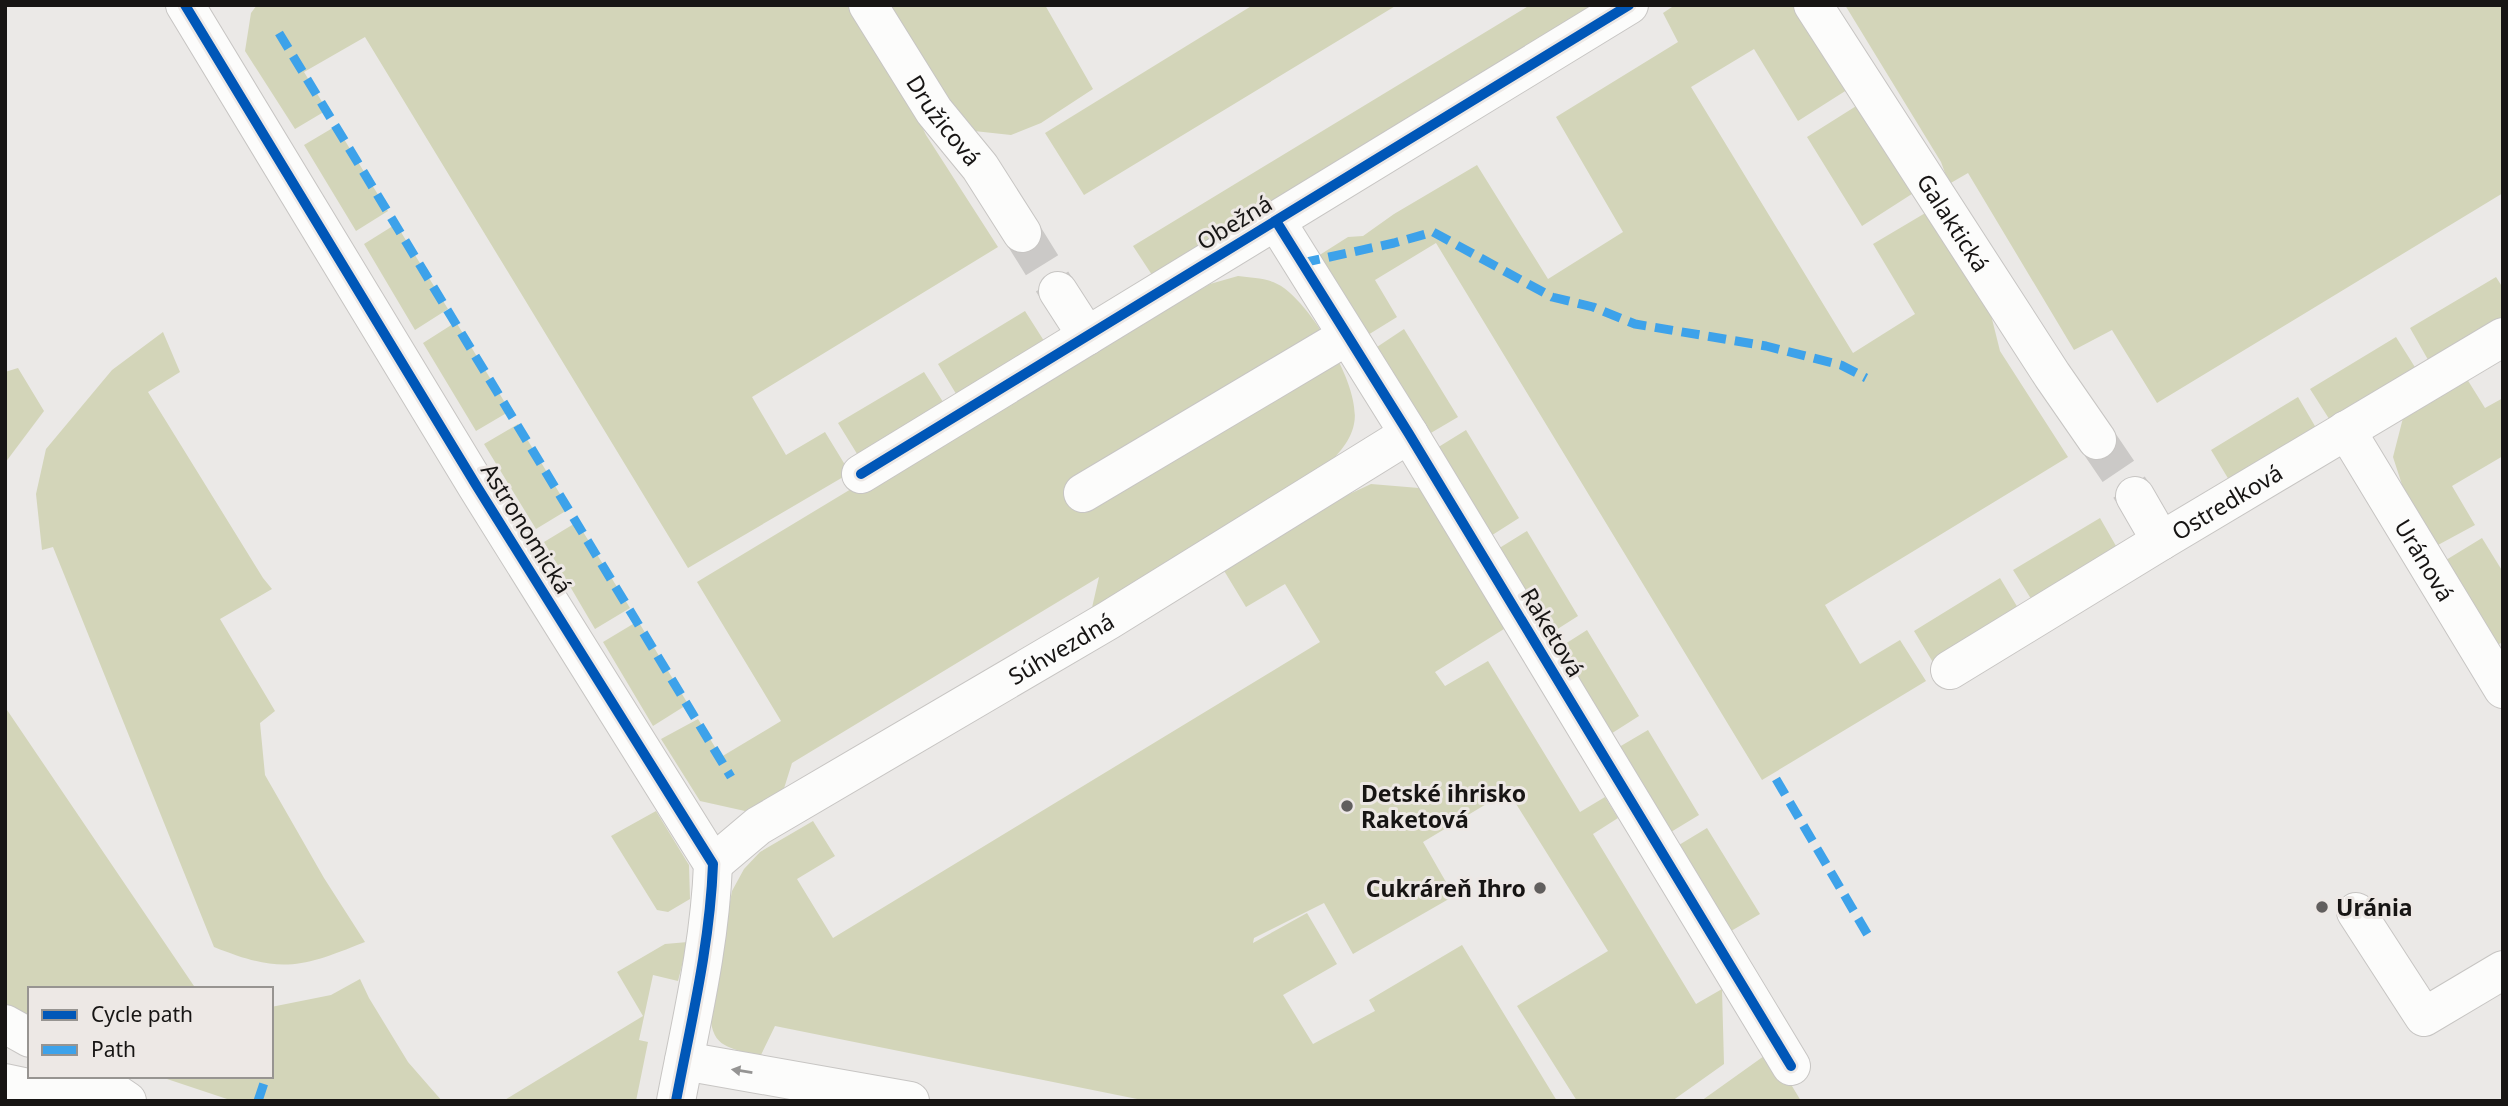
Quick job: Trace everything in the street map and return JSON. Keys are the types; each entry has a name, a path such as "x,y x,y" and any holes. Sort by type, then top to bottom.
{"street":[{"name":"Družicová","path":"868,5 934,111 980,167 1022,233"},
{"name":"Obežná","path":"861,474 1629,5"},
{"name":"Galaktická","path":"1813,5 2097,440"},
{"name":"Astronomická","path":"195,9 475,485 713,864"},
{"name":"Raketová","path":"1276,221 1409,434 1791,1066"},
{"path":"1058,292 1087,336"},
{"path":"1083,494 1347,336"},
{"name":"Ostredková","path":"1950,670 2503,337"},
{"name":"Uránová","path":"2346,430 2503,689"},
{"name":"Súhvezdná","path":"713,864 758,827 1109,620 1409,434"},
{"path":"2135,496 2161,541"},
{"path":"676,1101 704,960 712,908 713,864"},
{"path":"2356,912 2424,1017 2503,970"},
{"path":"5,1024 28,1037"},
{"path":"684,1061 910,1101"},
{"path":"93,1078 127,1101"},
{"path":"5,1083 89,1101"}],"green space":[{"path":"257,5 854,5 898,78 926,135 998,247 752,397 786,455 825,432 850,473 688,568 365,37 304,72 327,110 295,129 245,51 251,13"},
{"path":"881,5 1045,5 1093,89 1041,123 1011,135 974,131 943,106"},
{"path":"1253,5 1397,5 1084,195 1045,133"},
{"path":"1530,5 1606,5 1154,278 1133,246"},
{"path":"1675,5 1801,5 1850,88 1798,121 1754,49 1691,87 1853,353 1915,314 1873,244 1927,212 1990,311 2000,351 2068,457 1825,605 1860,664 1900,640 1926,681 1762,780 1436,243 1375,280 1397,317 1363,338 1318,256 1348,237 1363,236 1394,214 1477,165 1548,279 1623,232 1556,117 1678,42 1663,13"},
{"path":"1845,5 2503,5 2503,193 2157,403 2112,330 2074,350 1968,173 1949,184 1941,162"},
{"path":"1861,103 1915,192 1862,226 1807,137"},
{"path":"336,126 388,211 356,231 304,145"},
{"path":"396,224 448,309 415,330 364,244"},
{"path":"1238,276 1274,282 1296,298 1321,331 1343,370 1351,390 1354,424 1345,444 1321,472 1091,612 1099,577 792,763 781,798 745,811 700,801 661,739 698,719 721,757 781,721 697,582 1025,384 1050,378 1210,284"},
{"path":"2496,277 2503,288 2503,321 2431,365 2410,328"},
{"path":"1025,311 1046,344 958,397 938,364"},
{"path":"456,322 510,411 476,431 423,343"},
{"path":"1404,329 1458,417 1424,437 1371,351"},
{"path":"163,332 180,372 148,392 272,589 220,619 275,711 260,723 265,775 324,878 365,942 323,958 274,964 237,956 214,947 53,547 42,550 36,494 46,449 112,370"},
{"path":"2396,337 2418,372 2333,425 2310,389"},
{"path":"18,368 44,411 5,463 5,372"},
{"path":"2462,371 2485,408 2503,398 2503,456 2452,486 2475,525 2438,545 2405,494 2393,457 2403,418"},
{"path":"924,372 945,405 859,457 838,423"},
{"path":"2298,397 2319,433 2232,485 2211,450"},
{"path":"518,424 569,509 536,529 484,444"},
{"path":"1466,430 1519,518 1486,539 1432,451"},
{"path":"1371,484 1419,488 1448,517 1512,624 1435,672 1445,686 1488,661 1580,812 1605,797 1618,818 1593,834 1696,1004 1722,989 1724,1064 1672,1101 1577,1101 1517,1006 1608,951 1508,791 1423,842 1454,896 1353,954 1324,903 1254,938 1253,943 1307,913 1337,964 1283,995 1313,1044 1375,1011 1369,1000 1462,945 1557,1101 1147,1101 775,1026 760,1057 730,1048 718,1039 711,1023 710,1010 732,891 744,869 760,852 813,821 835,856 797,879 833,938 1320,642 1285,584 1246,607 1223,569 1341,498"},
{"path":"2100,518 2120,553 2035,605 2013,570"},
{"path":"577,522 630,608 595,629 544,542"},
{"path":"1527,531 1578,616 1545,637 1493,552"},
{"path":"2482,538 2503,572 2503,642 2497,645 2446,560"},
{"path":"2000,578 2021,613 1934,664 1914,631"},
{"path":"638,621 688,704 653,726 603,642"},
{"path":"1587,630 1639,716 1606,737 1554,651"},
{"path":"5,707 195,987 28,987 28,1020 5,1008"},
{"path":"1648,730 1699,815 1666,835 1614,750"},
{"path":"656,811 689,865 690,899 668,912 657,910 611,836"},
{"path":"1707,828 1760,914 1726,934 1674,848"},
{"path":"688,942 678,981 653,975 639,1040 648,1042 636,1101 503,1101 643,1016 617,972 665,944"},
{"path":"360,979 408,1062 442,1101 233,1101 164,1078 273,1078 273,1007 331,995"},
{"path":"1771,1051 1801,1101 1701,1101"}],"tunnel":[{"path":"1022,233 1058,291"},
{"path":"2097,440 2135,496"}],"marked path":[{"path":"279,33 731,777"},
{"path":"1302,263 1433,232 1552,297 1593,307 1635,324 1766,346 1841,365 1866,378"},
{"path":"1776,779 1869,937"},
{"path":"258,1101 265,1080"}],"cycle path":[{"path":"185,5 476,485 713,864 704,954 676,1101"},
{"path":"861,474 1629,5"},
{"path":"1276,221 1409,434 1791,1066"}],"place":[{"name":"Detské ihrisko Raketová","path":"1347,806"},
{"name":"Cukráreň Ihro","path":"1540,888"},
{"name":"Uránia","path":"2322,907"}]}
